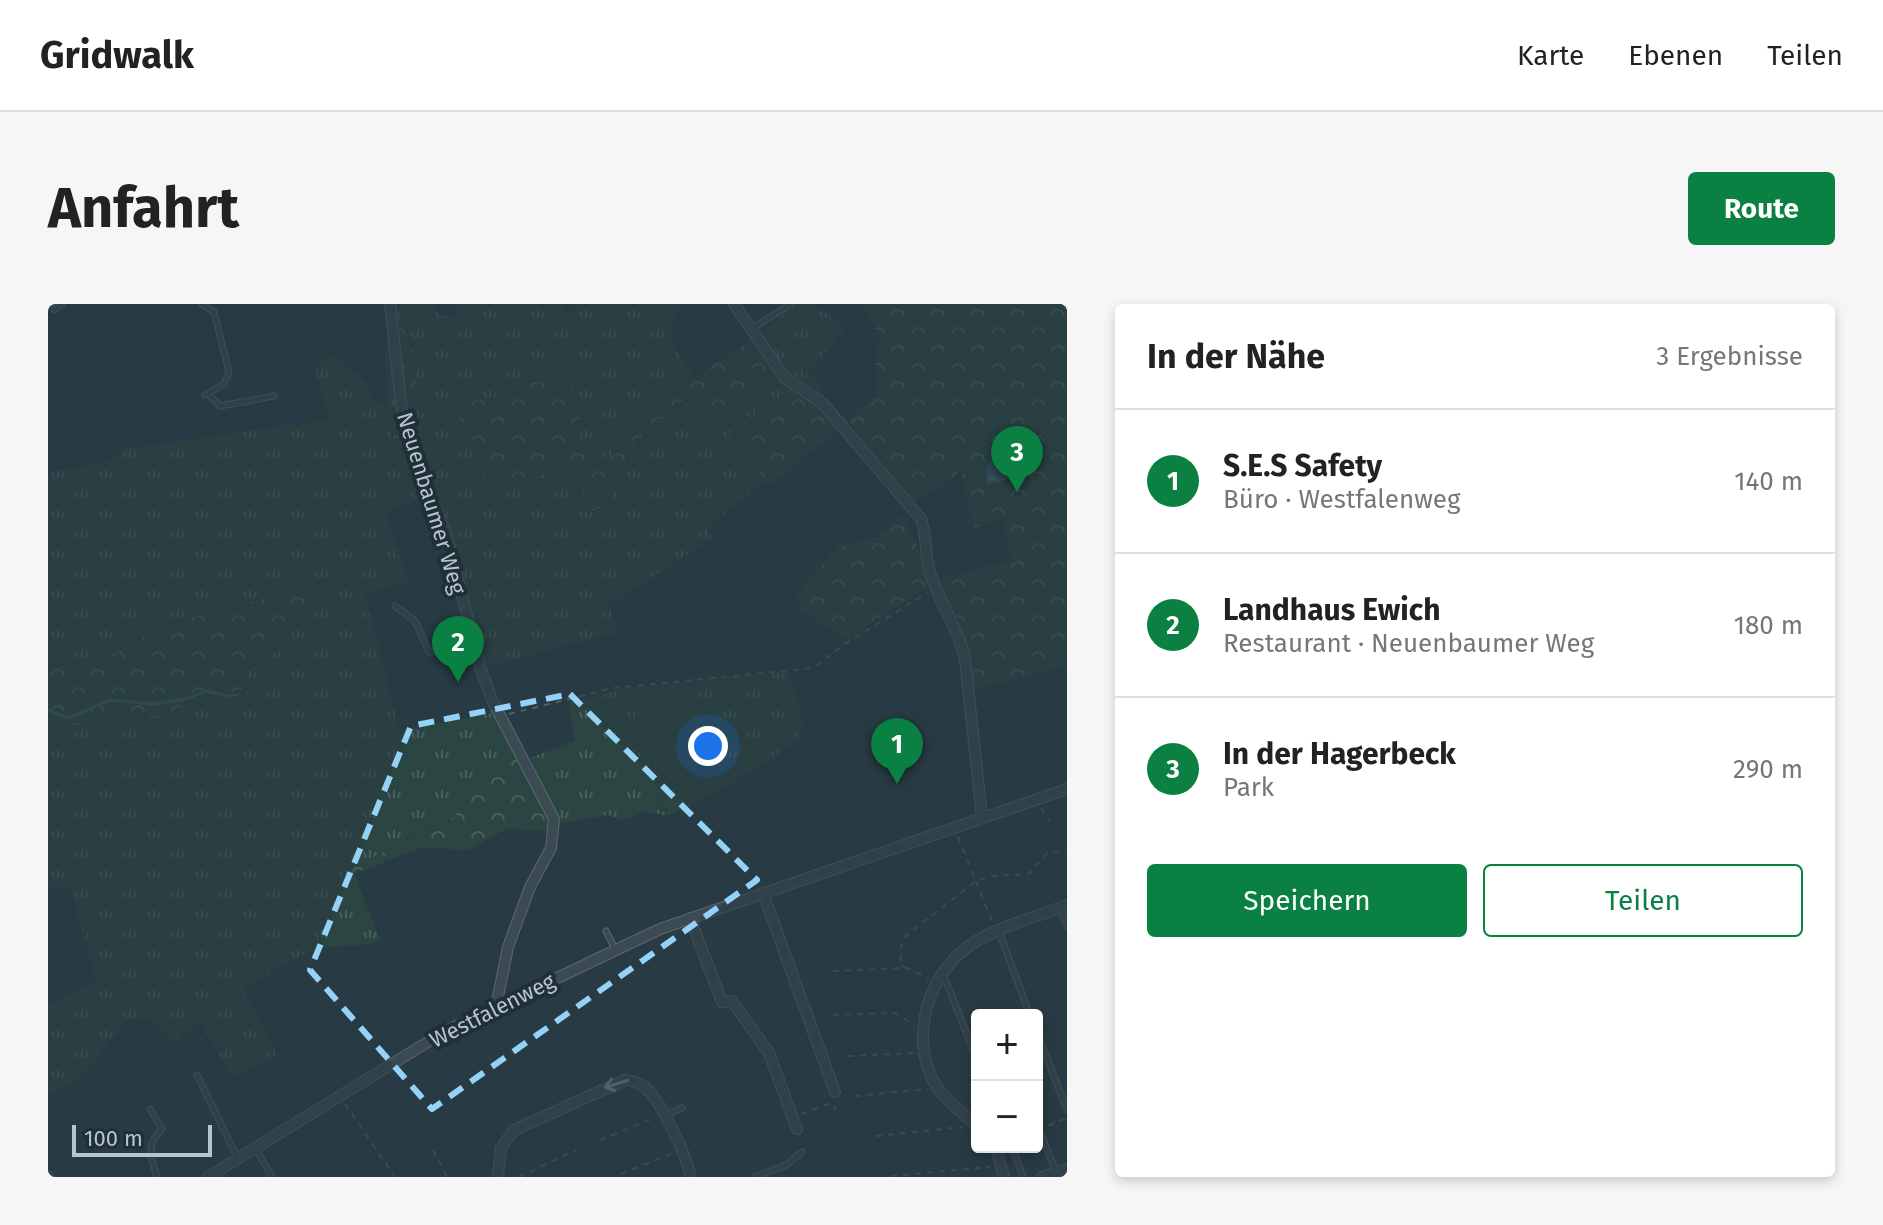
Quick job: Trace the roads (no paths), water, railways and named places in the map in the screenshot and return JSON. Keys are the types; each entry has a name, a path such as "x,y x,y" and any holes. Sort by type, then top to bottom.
{"street":[{"name":"Neuenbaumer Weg","path":"390,304 401,405 410,445 447,536 474,647 501,718 550,806 556,831 518,916 499,981 496,1007"},
{"path":"734,304 785,378 823,404 921,519 926,531 929,572 961,640 965,658 982,818"},
{"name":"Westfalenweg","path":"208,1177 444,1032 615,949 690,918 1067,789"},
{"path":"763,893 835,1092"},
{"path":"971,1120 938,1088 924,1053 925,1011 937,983 942,972 965,948 997,932 1064,907"},
{"path":"690,918 722,1002 732,1001 769,1053 797,1129"},
{"path":"498,1177 501,1148 514,1130 612,1083 625,1080 646,1087 681,1149 690,1177"},
{"path":"1042,1177 1062,1171"}],"lane":[{"path":"54,310 62,304"},
{"path":"202,304 214,312 229,372 224,384 206,394 220,406 274,396"},
{"path":"750,330 791,304"},
{"path":"395,606 415,621 429,652 474,647"},
{"path":"1064,907 1067,926"},
{"path":"606,931 615,949"},
{"path":"997,932 1028,1009"},
{"path":"942,972 971,1045"},
{"path":"1043,1048 1067,1110"},
{"path":"197,1075 238,1159"},
{"path":"663,1115 682,1108"},
{"path":"150,1109 162,1129 151,1140 149,1148 157,1177"},
{"path":"1043,1138 1062,1171"},
{"path":"256,1148 272,1177"},
{"path":"755,1177 786,1165 802,1152"},
{"path":"1014,1153 1023,1177"}],"water":[{"path":"993,457 1017,470 1013,477 987,485 986,468"}],"waterway":[{"path":"48,710 68,718 110,700 154,704 190,698 205,691 229,696 239,694"}],"place":[{"name":"In der Hagerbeck","path":"1017,492"},
{"name":"Landhaus Ewich","path":"458,682"},
{"name":"S.E.S Safety","path":"897,784"}]}
